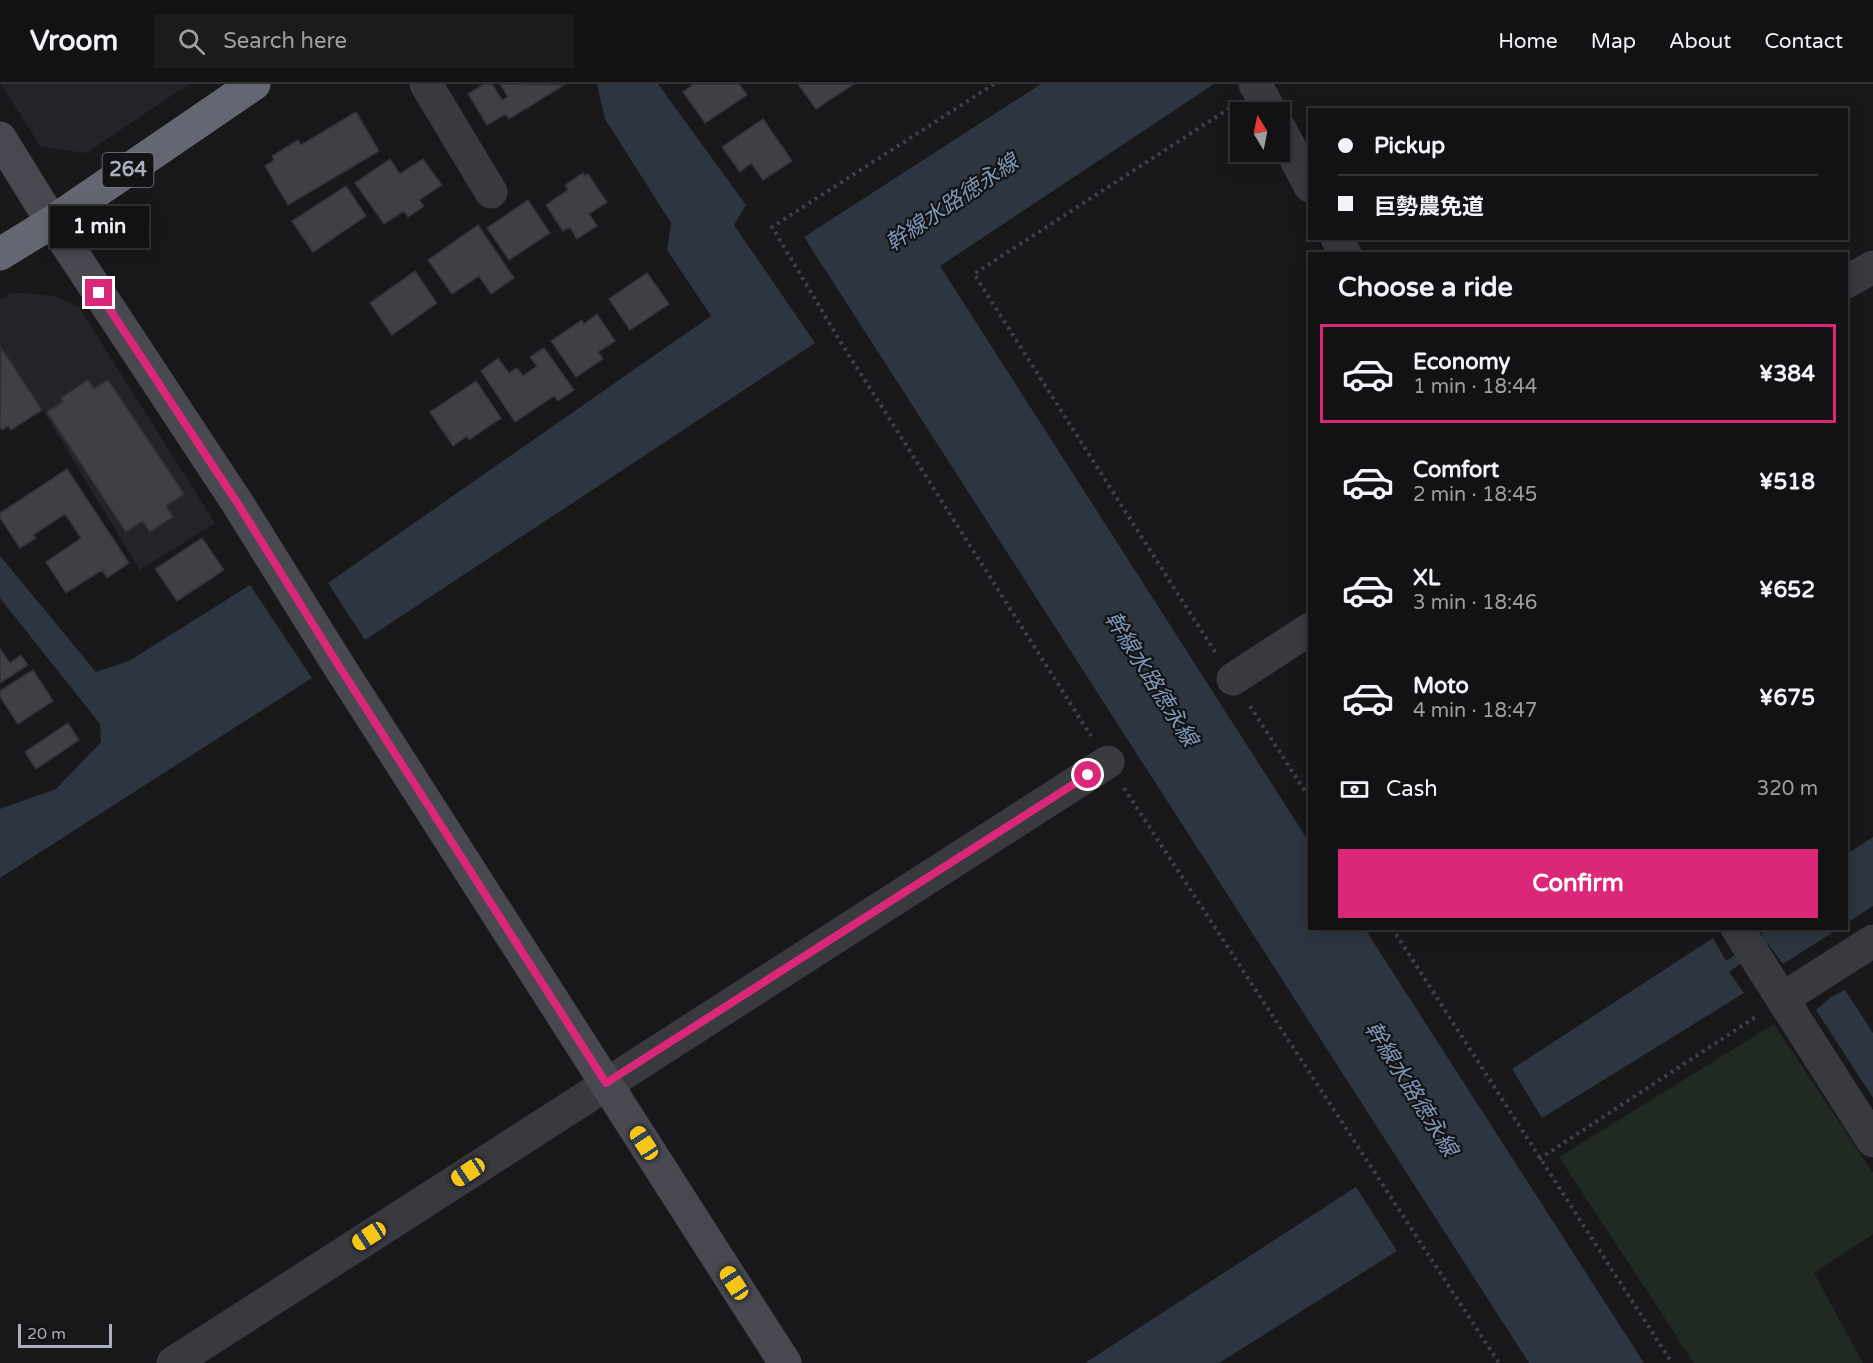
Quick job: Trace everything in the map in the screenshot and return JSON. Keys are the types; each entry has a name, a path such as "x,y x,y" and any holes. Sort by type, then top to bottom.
{"highway":[{"name":"264","path":"0,254 52,222 254,84"}],"street":[{"path":"426,84 491,192"},
{"path":"0,138 52,222 238,504 785,1363"},
{"path":"1290,148 1308,182"},
{"path":"1848,281 1873,267"},
{"path":"1233,679 1308,630"},
{"path":"172,1363 1107,762"},
{"path":"1782,999 1873,941"},
{"path":"1746,943 1873,1141"}],"path":[{"path":"994,84 772,227 840,342 1107,762 1499,1363"},
{"path":"1261,95 974,274 1308,796"},
{"path":"1393,930 1672,1363"},
{"path":"1539,1159 1782,999"}],"shaded area":[{"path":"1,84 189,84 86,153 41,147"},
{"path":"10,293 54,296 78,306 215,523 140,570 43,411 0,349 0,300"},
{"path":"1774,1024 1873,1173 1873,1234 1814,1273 1863,1363 1694,1363 1559,1157"}],"water":[{"path":"597,84 658,84 746,205 734,225 815,343 365,640 328,583 711,316 667,250 671,223 605,119"},
{"name":"幹線水路徳永線","path":"1041,84 1214,84 940,266 1308,840 1308,930 1366,930 1644,1363 1529,1363 804,237"},
{"path":"0,556 96,672 129,661 250,585 312,678 0,878 0,809 56,789 101,742 100,724 0,598"},
{"path":"1873,837 1873,906 1848,922 1848,853"},
{"path":"1760,930 1836,930 1783,964 1768,944 1729,972 1744,993 1542,1118 1512,1069 1713,938 1726,961 1763,936"},
{"path":"1845,990 1873,1033 1873,1098 1816,1010 1831,997"},
{"path":"1356,1187 1397,1251 1219,1363 1085,1363"}],"building":[{"path":"484,84 492,84 502,100 508,97 500,84 564,85 509,119 506,114 487,125 468,94"},
{"path":"694,84 739,84 747,95 705,123 683,92"},
{"path":"798,84 854,84 816,109"},
{"path":"356,112 379,151 288,205 265,166 274,160 272,156 298,140 301,145"},
{"path":"763,119 792,161 763,180 751,163 740,172 722,147"},
{"path":"390,159 400,174 423,159 442,185 419,200 424,206 408,217 404,211 384,224 355,183"},
{"path":"583,173 585,176 588,174 607,202 589,214 597,226 577,239 570,227 563,231 546,205 568,190 565,185"},
{"path":"346,186 366,216 313,252 292,221"},
{"path":"528,200 550,233 509,260 487,228"},
{"path":"478,225 514,278 491,294 479,276 452,294 428,260"},
{"path":"415,271 437,303 392,335 370,303"},
{"path":"647,273 669,304 630,330 609,299"},
{"path":"597,314 615,341 598,352 603,359 576,377 551,341 582,320 584,324"},
{"path":"1,348 42,410 11,430 8,426 2,430 0,427"},
{"path":"544,348 574,390 558,401 554,396 515,422 481,371 498,358 509,373 517,368 523,376 537,366 530,357"},
{"path":"88,380 94,389 108,380 184,494 166,506 173,517 150,532 143,521 126,532 47,412 63,402 61,398"},
{"path":"476,381 501,418 469,440 467,436 453,446 430,412"},
{"path":"67,469 129,563 107,578 102,570 66,593 46,562 81,538 65,514 33,535 36,538 20,548 0,518 0,513"},
{"path":"202,538 224,570 177,601 155,569"},
{"path":"0,649 10,663 21,655 28,665 0,683"},
{"path":"33,670 53,701 18,724 0,697 0,691"},
{"path":"68,723 79,740 36,769 25,752"}],"route":[{"path":"99,293 238,504 606,1083 1088,775"}]}
